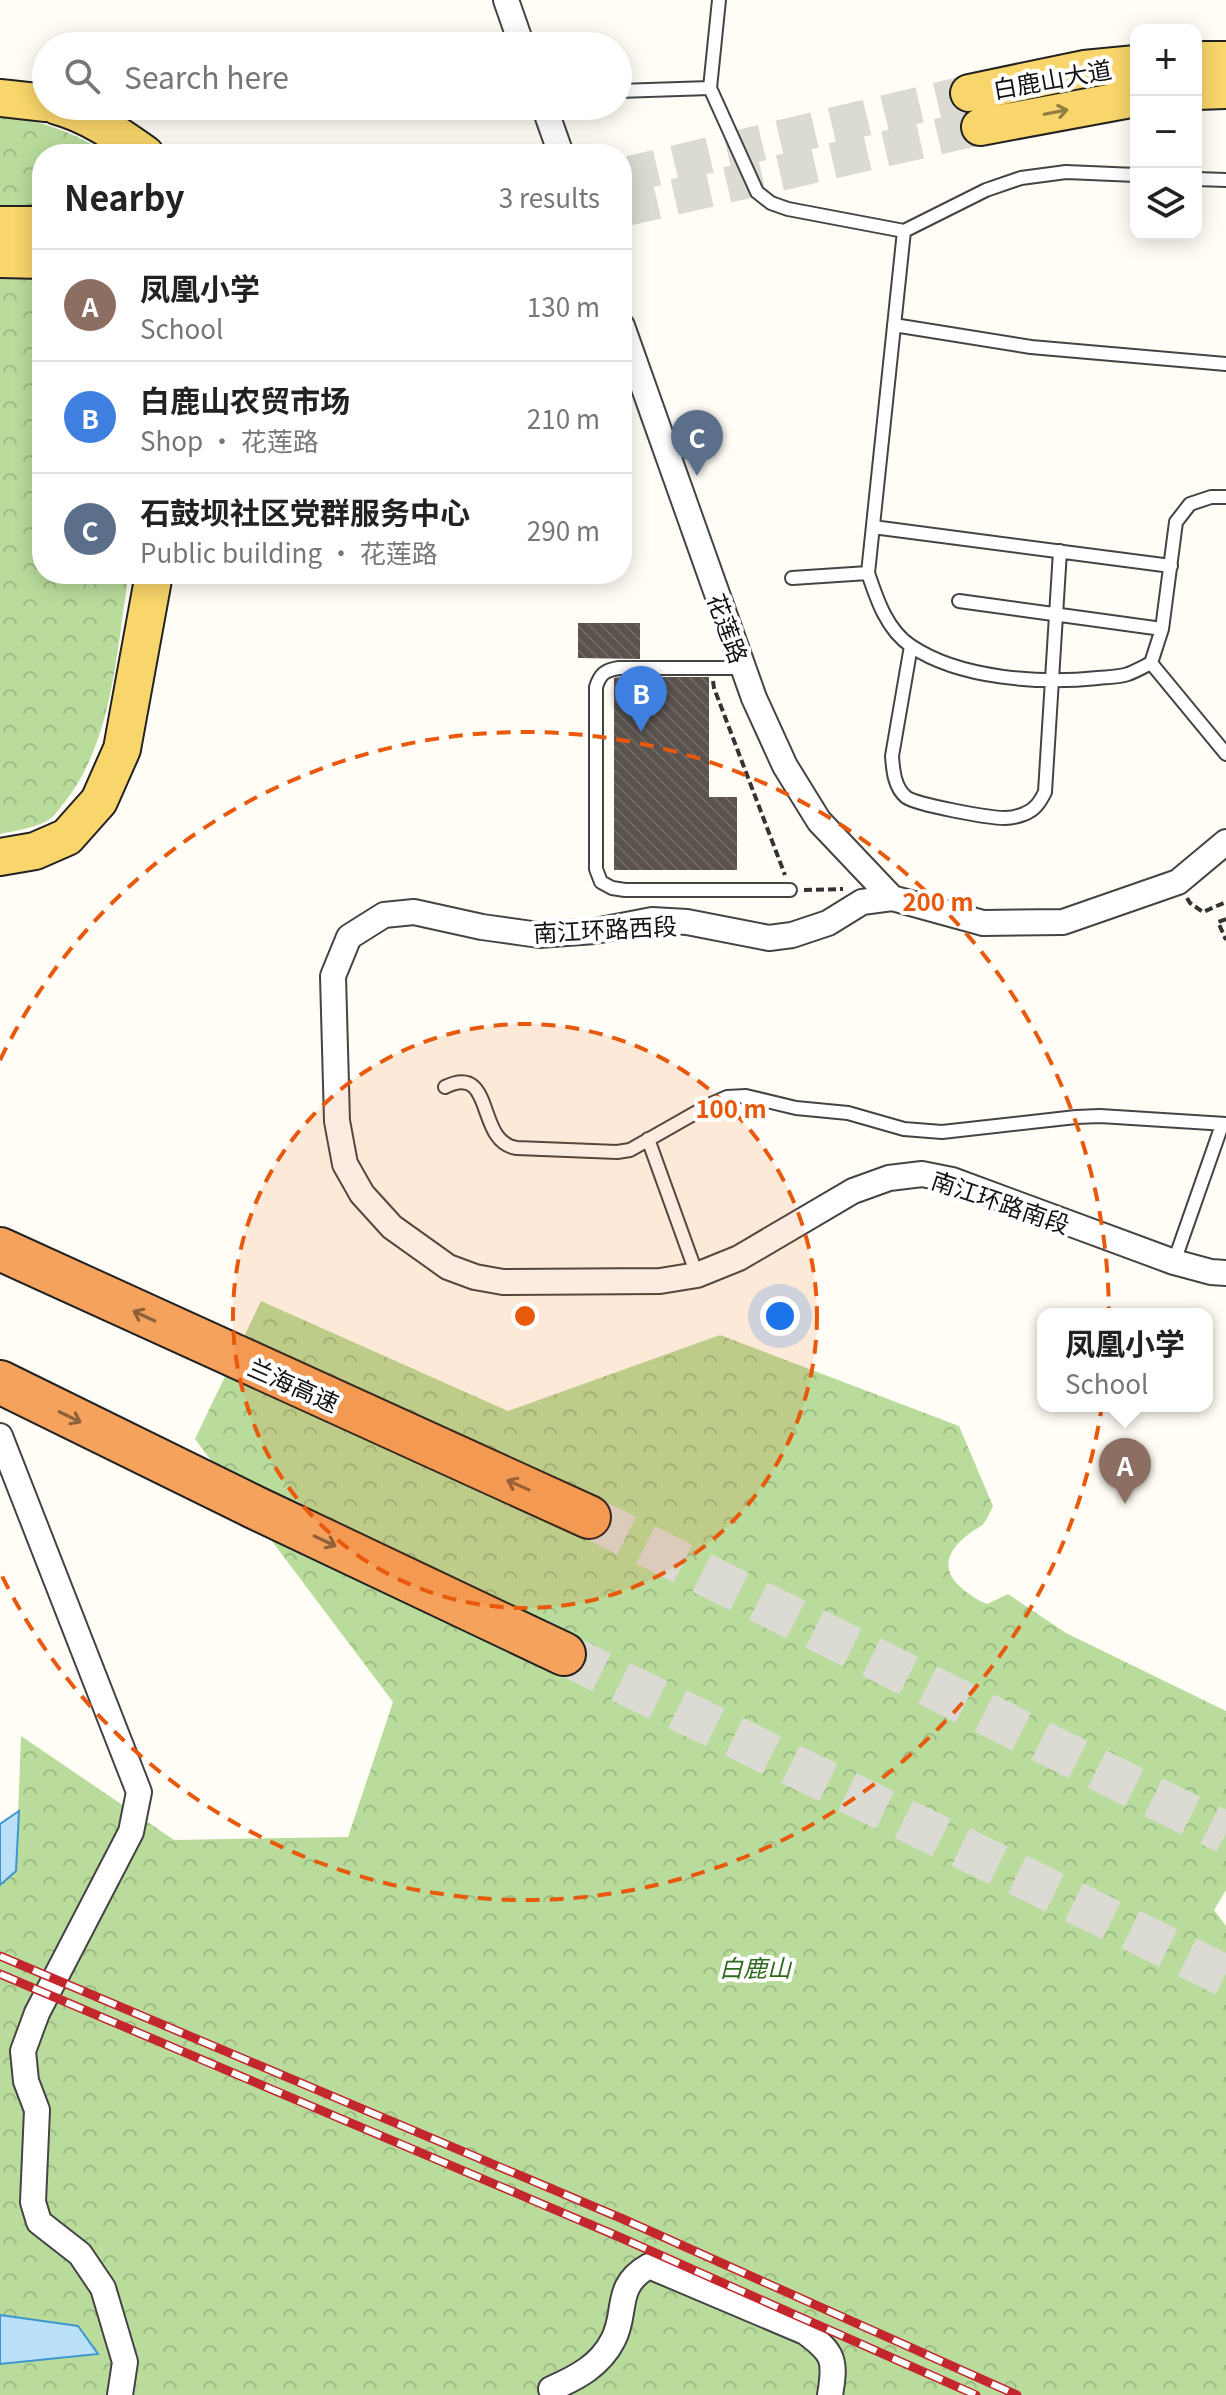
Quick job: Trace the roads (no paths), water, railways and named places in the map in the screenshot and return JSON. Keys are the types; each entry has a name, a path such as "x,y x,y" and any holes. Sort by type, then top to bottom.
{"highway":[{"name":"兰海高速","path":"0,1249 589,1517"},
{"path":"0,1382 564,1654"}],"main road":[{"path":"1202,60 1226,60"},
{"name":"白鹿山大道","path":"969,93 1084,69 1130,65"},
{"path":"1202,91 1226,90"},
{"path":"0,98 32,101"},
{"name":"白鹿山大道","path":"980,127 1130,99"},
{"path":"91,120 130,144"},
{"path":"0,225 32,225"},
{"path":"0,259 32,260"},
{"path":"0,857 35,851 67,837 99,801 122,749 152,584"}],"street":[{"path":"506,0 517,32"},
{"path":"549,120 557,144"},
{"name":"花莲路","path":"632,354 754,698 785,766 819,821 892,898"},
{"name":"南江环路西段","path":"697,1275 660,1281 503,1282 475,1277 448,1267 392,1227 362,1194 345,1164 337,1121 333,976 349,937 384,915 414,912 482,927 539,935 595,931 652,920 687,922 769,938 792,935 828,923 862,902 892,898 983,923 1063,922 1178,882 1226,842"},
{"name":"南江环路南段","path":"697,1275 739,1258 853,1191 889,1178 922,1174 952,1180 1174,1262 1226,1273"},
{"path":"0,1436 139,1792 131,1832 37,2013 23,2051 26,2081 37,2110 33,2202 39,2222 80,2254 103,2288 125,2362 120,2395"},
{"path":"555,2395 551,2389 581,2375 600,2359 614,2338 623,2295 636,2273 649,2266 805,2332 826,2347 834,2369 830,2395"}],"lane":[{"path":"719,0 710,88 757,192 771,203 904,231 986,190 1021,178 1066,172 1130,175"},
{"path":"632,91 710,88"},
{"path":"1202,179 1226,180"},
{"path":"904,231 868,573 877,600 892,628 911,646 938,660 975,672 1033,679 1127,675 1151,663 1162,629 1176,522 1190,504 1211,497 1226,497"},
{"path":"894,325 1031,347 1226,364"},
{"path":"873,527 1171,566"},
{"path":"911,646 892,764 898,788 906,797 922,804 1006,818 1023,814 1038,805 1045,792 1060,551"},
{"path":"792,578 868,573"},
{"path":"959,601 1162,629"},
{"path":"1151,663 1226,754"},
{"path":"743,668 619,668 607,670 600,676 596,687 596,869 601,882 625,890 790,890"},
{"path":"445,1087 464,1082 473,1085 496,1138 507,1147 630,1150 711,1104 727,1097 746,1096 808,1110 848,1113 923,1132 1100,1116 1224,1125 1174,1262"},
{"path":"648,1139 697,1275"}],"water":[{"path":"19,1811 16,1871 0,1885 0,1824"},
{"path":"0,2315 78,2326 98,2354 0,2364"}],"tunnel":[{"path":"632,174 969,93"},
{"path":"632,207 980,127"},
{"path":"589,1517 1226,1833"},
{"path":"564,1654 1226,1976"}],"railway":[{"path":"0,1956 623,2219 1017,2395"},
{"path":"0,1974 617,2236 976,2395"}],"place":[{"name":"石鼓坝社区党群服务中心","path":"697,476"},
{"name":"白鹿山农贸市场","path":"641,732"},
{"name":"凤凰小学","path":"1125,1504"}],"park label":[{"name":"白鹿山","path":"755,1966"}]}
